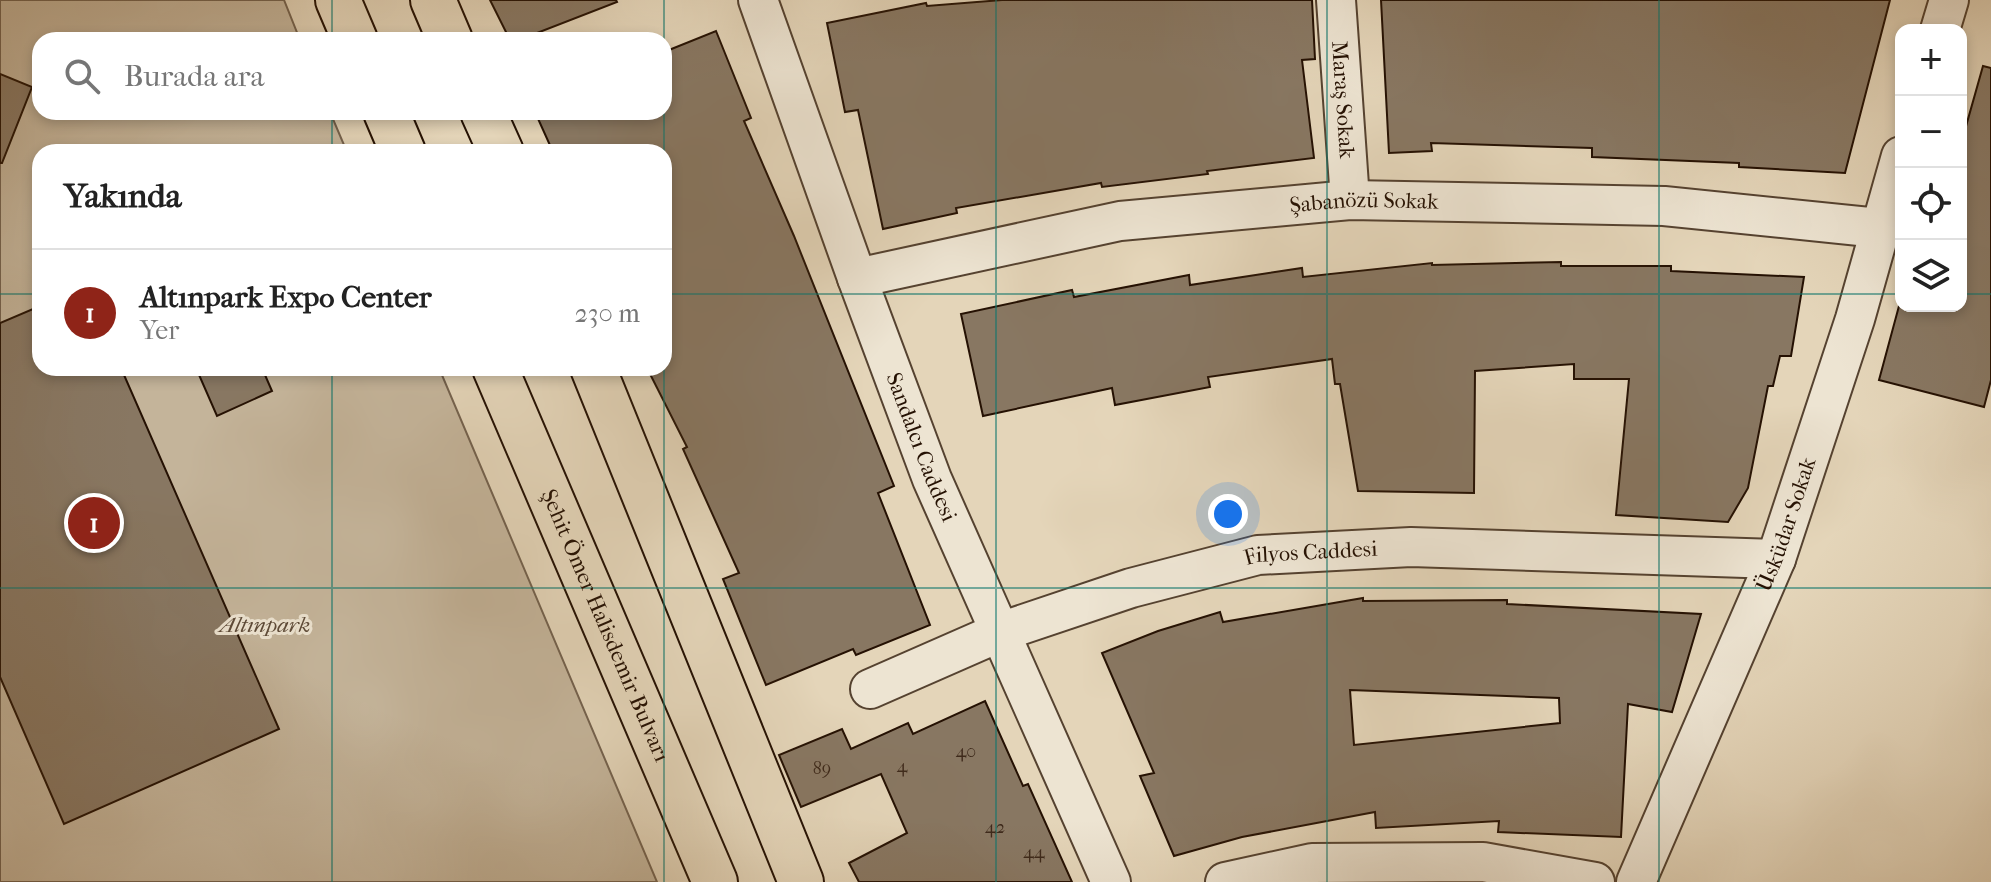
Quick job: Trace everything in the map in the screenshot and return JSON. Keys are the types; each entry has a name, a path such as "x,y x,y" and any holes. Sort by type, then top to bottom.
{"highway":[{"path":"338,0 352,32"},
{"path":"433,0 447,32"},
{"path":"389,120 400,144"},
{"path":"487,120 497,144"},
{"name":"Şehit Ömer Halisdemir Bulvarı","path":"498,376 715,882"},
{"path":"596,376 801,882"}],"street":[{"name":"Sandalcı Caddesi","path":"758,0 932,479 1111,882"},
{"name":"Maraş Sokak","path":"1336,0 1350,200"},
{"path":"1942,24 1949,0"},
{"name":"Üsküdar Sokak","path":"1636,882 1776,559 1855,319 1897,168"},
{"name":"Şabanözü Sokak","path":"857,278 1120,221 1350,200 1664,206 1879,228"},
{"name":"Filyos Caddesi","path":"870,689 1000,632 1131,588 1258,555 1411,547 1776,559"},
{"path":"1225,882 1312,863 1483,862 1595,882"}],"green space":[{"name":"Altınpark","path":"0,0 284,0 297,32 32,32 32,120 333,120 344,144 32,144 32,376 442,376 657,882 0,882"}],"building":[{"path":"490,0 617,2 540,32 506,32"},
{"path":"1002,0 1312,0 1315,59 1302,60 1314,158 1102,187 1101,183 956,208 957,213 883,229 858,110 845,112 827,23 926,3 927,6"},
{"path":"1381,0 1890,0 1845,173 1739,167 1739,163 1592,157 1592,148 1431,143 1432,151 1389,153"},
{"path":"716,31 751,118 744,121 794,236 894,486 878,493 930,625 856,655 853,649 766,685 723,579 739,573 683,449 687,447 651,376 672,376 672,144 549,144 539,120 672,120 672,49"},
{"path":"1983,66 1991,68 1991,380 1984,407 1879,380 1897,312 1967,312 1967,123"},
{"path":"0,74 32,87 2,163 0,163"},
{"path":"1561,262 1561,266 1671,266 1671,271 1804,277 1791,356 1780,356 1773,386 1768,386 1748,488 1728,522 1616,515 1629,379 1574,379 1574,364 1475,371 1474,493 1358,491 1340,384 1335,384 1332,359 1208,377 1210,387 1115,405 1112,388 983,416 961,314 1072,290 1074,297 1189,275 1190,285 1302,268 1303,277 1432,263"},
{"path":"32,309 32,376 125,376 279,729 64,824 0,677 0,323"},
{"path":"200,376 265,376 272,391 217,416"},
{"path":"1363,598 1363,601 1507,600 1507,604 1701,614 1672,712 1628,704 1621,837 1498,832 1499,821 1376,828 1375,812 1242,837 1174,856 1140,776 1154,773 1102,653 1158,631 1220,612 1223,622","holes":["1350,690 1559,698 1560,723 1354,745"]},
{"path":"985,701 1023,786 1028,784 1072,882 859,882 849,863 907,833 881,774 801,807 779,755 842,729 851,749 908,723 913,734"}],"place":[{"name":"Altınpark Expo Center","path":"94,523"}]}
